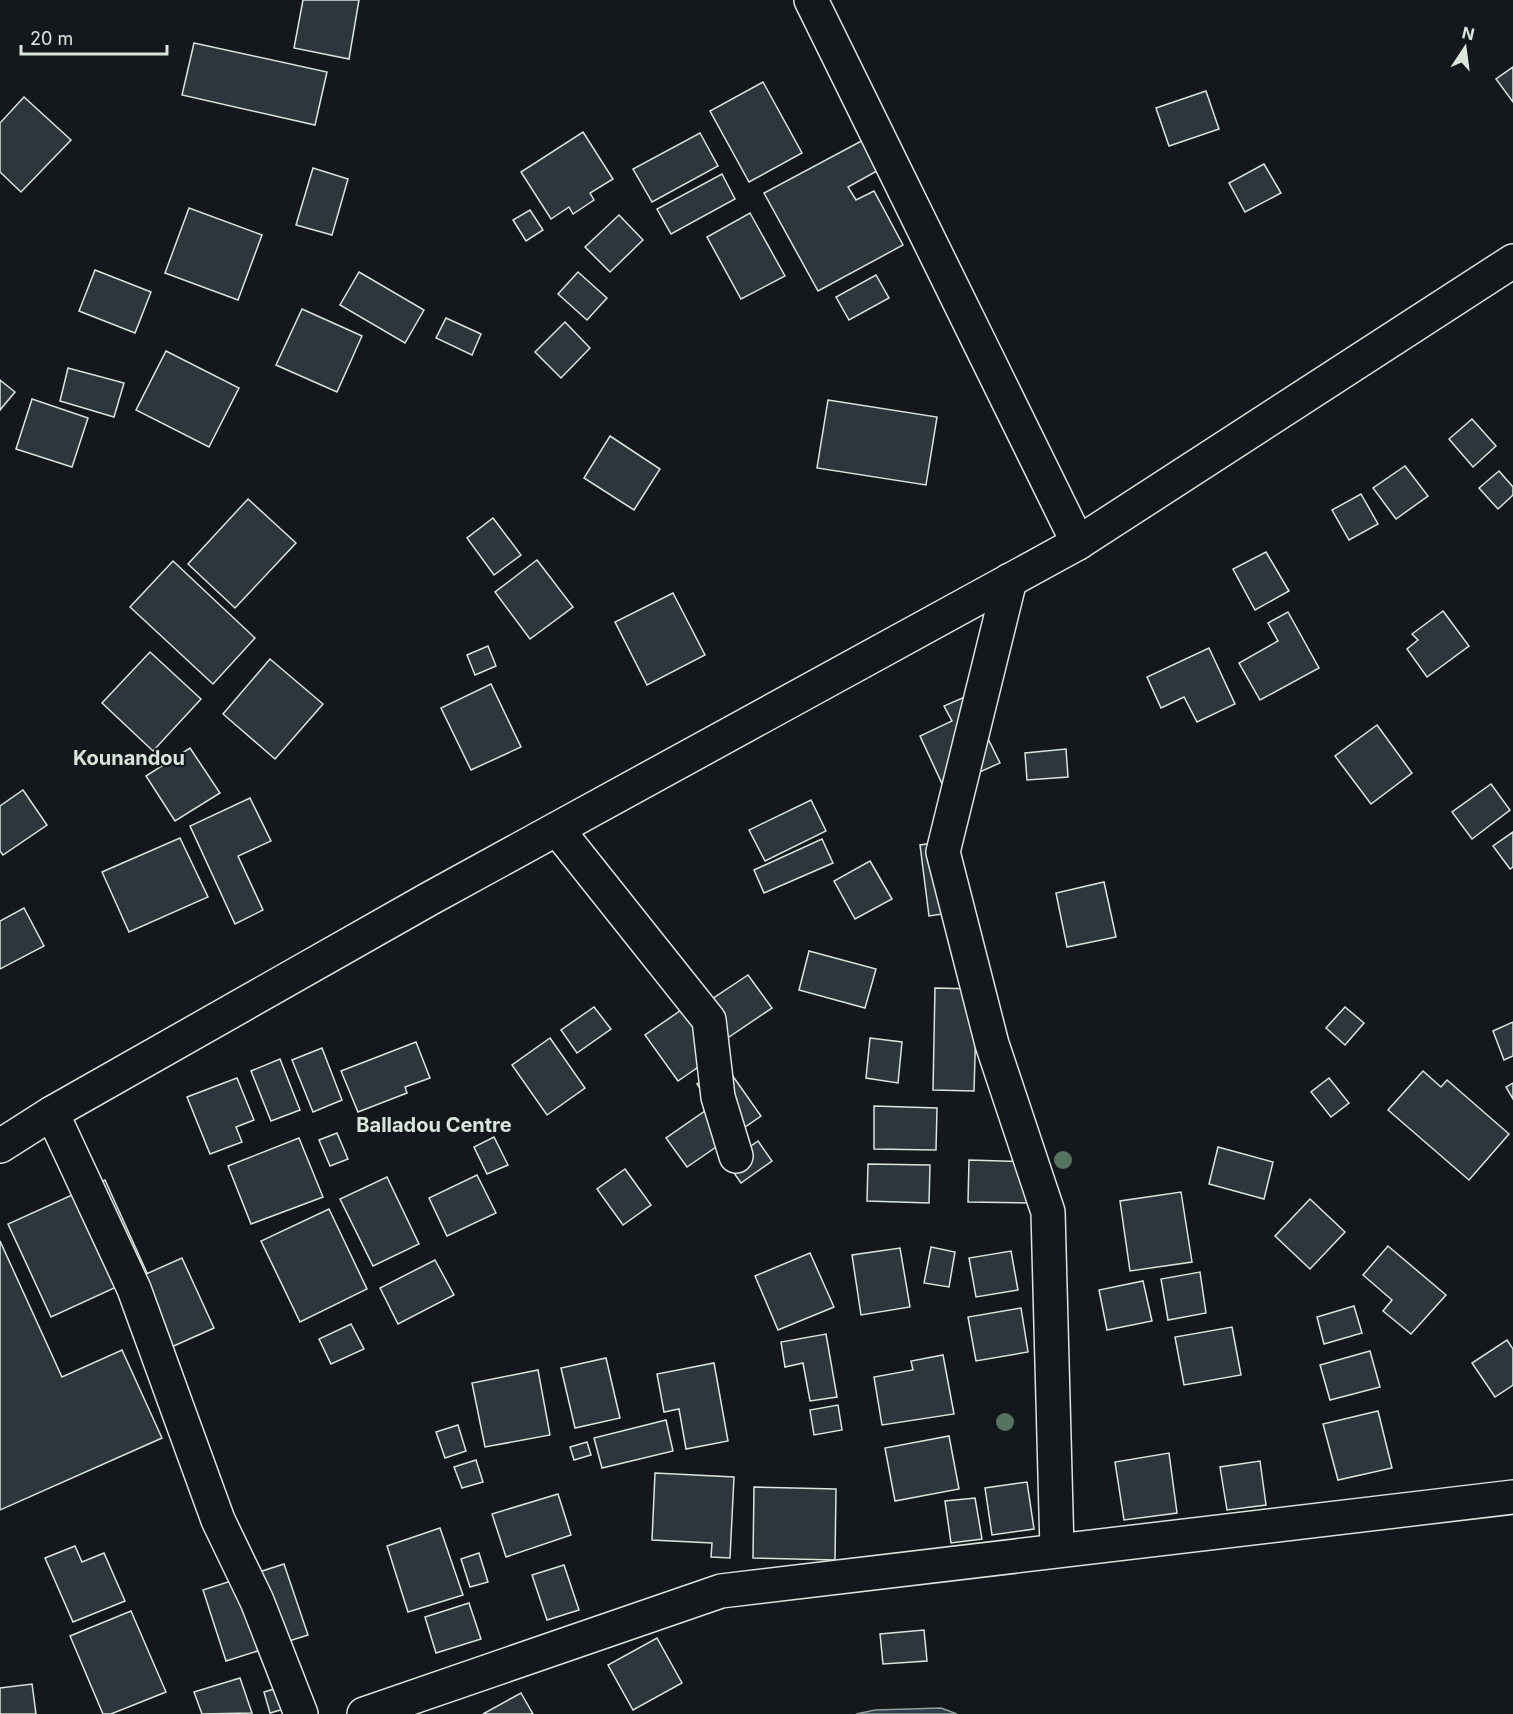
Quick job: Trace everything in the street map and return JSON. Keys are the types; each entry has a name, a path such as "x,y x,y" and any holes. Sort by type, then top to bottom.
{"street":[{"path":"811,0 1078,543"},
{"path":"0,1146 51,1113 557,829 1078,543 1513,261"},
{"path":"1010,580 943,852 992,1044 1048,1212 1057,1550"},
{"path":"557,829 709,1020 718,1097 736,1156"},
{"path":"51,1113 134,1289 218,1520 257,1601 301,1714"},
{"path":"364,1714 721,1591 1513,1497"}],"water":[{"path":"941,1708 957,1714 856,1714 875,1710"}],"building":[{"path":"303,0 359,0 349,59 294,48"},
{"path":"194,43 327,72 315,125 182,95"},
{"path":"1513,67 1513,102 1496,79"},
{"path":"763,82 802,153 749,182 710,111"},
{"path":"1206,91 1219,129 1169,146 1156,108"},
{"path":"24,97 71,140 21,192 0,172 0,123"},
{"path":"583,132 613,179 590,193 594,200 573,214 569,207 551,219 521,172"},
{"path":"700,133 718,166 652,202 633,169"},
{"path":"867,138 884,167 848,187 856,200 874,191 903,245 818,291 764,193"},
{"path":"1264,164 1281,193 1245,212 1229,183"},
{"path":"313,168 348,179 332,235 296,225"},
{"path":"722,174 735,199 671,234 657,209"},
{"path":"189,208 262,235 238,300 165,273"},
{"path":"530,210 543,230 526,241 513,220"},
{"path":"750,213 785,276 741,299 707,237"},
{"path":"619,215 643,240 610,272 585,247"},
{"path":"95,270 151,292 135,333 79,311"},
{"path":"359,272 424,310 405,343 340,305"},
{"path":"578,272 607,298 587,320 558,294"},
{"path":"876,275 889,298 849,320 836,297"},
{"path":"302,309 362,336 337,392 276,365"},
{"path":"446,318 481,334 472,355 436,338"},
{"path":"565,322 590,348 561,378 535,352"},
{"path":"166,351 239,388 209,447 136,410"},
{"path":"68,368 124,383 114,417 60,401"},
{"path":"0,380 15,392 0,410"},
{"path":"32,399 88,418 72,467 16,449"},
{"path":"828,400 937,417 926,485 817,468"},
{"path":"1472,419 1496,446 1473,467 1449,439"},
{"path":"610,436 660,469 634,510 584,478"},
{"path":"1405,466 1428,496 1396,519 1373,488"},
{"path":"1499,471 1513,487 1513,495 1498,509 1479,488"},
{"path":"1361,494 1378,524 1349,540 1332,510"},
{"path":"248,499 296,543 235,608 188,564"},
{"path":"493,518 521,555 494,575 467,538"},
{"path":"1266,552 1289,591 1255,610 1233,569"},
{"path":"537,560 573,607 530,639 495,592"},
{"path":"173,561 255,638 213,684 130,607"},
{"path":"673,593 705,655 647,685 615,622"},
{"path":"1443,611 1469,646 1427,677 1407,649 1418,640 1412,634"},
{"path":"1288,612 1319,668 1260,700 1239,663 1278,641 1268,623"},
{"path":"488,646 496,666 475,675 467,655"},
{"path":"1209,648 1235,704 1197,722 1184,697 1161,708 1147,677"},
{"path":"150,652 201,699 153,751 102,703"},
{"path":"270,659 323,704 275,759 223,714"},
{"path":"491,684 521,747 471,770 441,708"},
{"path":"967,696 1000,763 944,788 920,736 952,721 944,706"},
{"path":"1377,725 1412,773 1371,804 1335,756"},
{"path":"190,748 220,793 175,821 146,776"},
{"path":"1066,749 1068,777 1027,780 1025,753"},
{"path":"1491,784 1510,810 1472,839 1452,812"},
{"path":"23,790 47,825 3,855 0,851 0,806"},
{"path":"250,798 271,841 238,856 263,910 235,924 190,826"},
{"path":"811,800 826,831 765,861 749,830"},
{"path":"1513,832 1513,867 1510,869 1493,846"},
{"path":"180,838 208,897 129,932 102,872"},
{"path":"822,839 833,863 764,893 754,870"},
{"path":"947,841 956,912 929,916 920,845"},
{"path":"870,861 892,899 855,919 834,881"},
{"path":"1104,882 1116,937 1067,947 1056,893"},
{"path":"24,908 44,946 0,969 0,921"},
{"path":"809,951 876,969 865,1008 799,990"},
{"path":"748,975 772,1008 729,1037 706,1003"},
{"path":"935,988 977,989 974,1091 933,1090"},
{"path":"687,1006 720,1052 678,1081 645,1035"},
{"path":"594,1007 611,1029 577,1053 561,1030"},
{"path":"1345,1007 1364,1023 1345,1045 1326,1028"},
{"path":"1513,1022 1513,1056 1504,1060 1493,1031"},
{"path":"550,1038 585,1088 547,1115 512,1065"},
{"path":"870,1038 902,1042 898,1083 866,1078"},
{"path":"416,1042 430,1078 405,1087 407,1093 358,1112 341,1071"},
{"path":"322,1048 342,1100 313,1112 292,1060"},
{"path":"280,1059 300,1110 271,1121 251,1071"},
{"path":"725,1065 761,1116 687,1167 666,1138 712,1106 697,1084"},
{"path":"1423,1071 1441,1087 1447,1080 1509,1134 1469,1180 1388,1110"},
{"path":"237,1078 254,1120 236,1127 242,1142 210,1154 187,1097"},
{"path":"1329,1078 1349,1103 1331,1117 1311,1092"},
{"path":"1513,1083 1513,1099 1506,1087"},
{"path":"874,1106 937,1108 936,1150 874,1149"},
{"path":"337,1133 348,1159 330,1166 319,1140"},
{"path":"494,1137 508,1165 487,1174 474,1147"},
{"path":"299,1138 323,1197 251,1224 228,1166"},
{"path":"758,1141 772,1161 741,1183 727,1163"},
{"path":"1218,1147 1273,1162 1264,1199 1209,1184"},
{"path":"969,1160 1031,1162 1030,1203 968,1202"},
{"path":"868,1164 930,1165 929,1203 867,1201"},
{"path":"625,1169 651,1205 623,1225 597,1189"},
{"path":"477,1175 496,1213 447,1236 429,1198"},
{"path":"387,1177 419,1244 373,1266 340,1199"},
{"path":"105,1180 147,1273 51,1317 8,1224"},
{"path":"1181,1192 1192,1262 1130,1271 1120,1201"},
{"path":"1310,1199 1345,1232 1310,1269 1275,1236"},
{"path":"329,1209 367,1289 300,1322 261,1241"},
{"path":"0,1241 62,1377 122,1350 162,1438 0,1510"},
{"path":"1388,1246 1446,1295 1411,1334 1383,1311 1392,1300 1363,1275"},
{"path":"931,1247 955,1252 949,1287 924,1283"},
{"path":"900,1248 910,1307 861,1315 852,1255"},
{"path":"1011,1251 1018,1290 976,1297 969,1258"},
{"path":"810,1253 834,1307 778,1330 755,1276"},
{"path":"182,1258 214,1328 149,1357 117,1287"},
{"path":"435,1260 454,1295 398,1324 380,1288"},
{"path":"1200,1272 1206,1313 1168,1320 1161,1279"},
{"path":"1143,1281 1152,1321 1107,1330 1099,1290"},
{"path":"1354,1306 1362,1333 1324,1344 1317,1317"},
{"path":"1021,1308 1028,1352 976,1361 968,1317"},
{"path":"351,1324 364,1349 331,1364 319,1339"},
{"path":"1232,1327 1241,1375 1184,1385 1175,1337"},
{"path":"826,1334 837,1397 810,1401 803,1363 785,1367 781,1342"},
{"path":"1507,1340 1513,1349 1513,1385 1495,1397 1472,1363"},
{"path":"1370,1351 1380,1387 1330,1400 1320,1365"},
{"path":"943,1355 954,1414 882,1425 874,1377 913,1370 911,1361"},
{"path":"606,1358 620,1418 575,1428 561,1368"},
{"path":"714,1363 728,1441 686,1449 679,1409 664,1412 657,1374"},
{"path":"538,1370 550,1435 485,1447 472,1383"},
{"path":"838,1405 842,1430 814,1435 810,1410"},
{"path":"1378,1411 1392,1468 1338,1480 1323,1424"},
{"path":"666,1420 673,1451 602,1468 594,1438"},
{"path":"458,1425 466,1451 445,1458 436,1432"},
{"path":"949,1436 959,1489 895,1501 885,1448"},
{"path":"587,1442 591,1455 574,1460 570,1447"},
{"path":"1169,1453 1177,1513 1124,1520 1115,1462"},
{"path":"476,1460 483,1482 462,1488 454,1467"},
{"path":"1260,1461 1266,1505 1227,1510 1220,1467"},
{"path":"655,1473 734,1477 730,1558 711,1557 712,1543 652,1540"},
{"path":"1027,1482 1034,1529 992,1535 985,1488"},
{"path":"754,1487 836,1489 835,1560 753,1558"},
{"path":"558,1494 571,1535 506,1557 492,1514"},
{"path":"975,1498 982,1539 951,1543 945,1501"},
{"path":"440,1528 463,1595 408,1612 387,1546"},
{"path":"75,1546 82,1562 104,1553 125,1601 73,1622 45,1558"},
{"path":"479,1553 488,1582 470,1587 461,1559"},
{"path":"284,1564 308,1635 226,1661 203,1590"},
{"path":"564,1565 579,1610 547,1620 532,1575"},
{"path":"469,1603 481,1639 436,1653 425,1617"},
{"path":"131,1611 166,1692 111,1714 103,1714 70,1636"},
{"path":"924,1630 927,1661 883,1664 880,1634"},
{"path":"657,1638 682,1683 633,1710 608,1665"},
{"path":"240,1678 252,1713 202,1714 194,1692"},
{"path":"32,1684 36,1714 0,1714 0,1688"},
{"path":"284,1686 291,1707 270,1713 264,1692"},
{"path":"521,1693 533,1714 483,1714"}],"district":[{"name":"Kounandou","path":"129,758"},
{"name":"Balladou Centre","path":"434,1125"}]}
